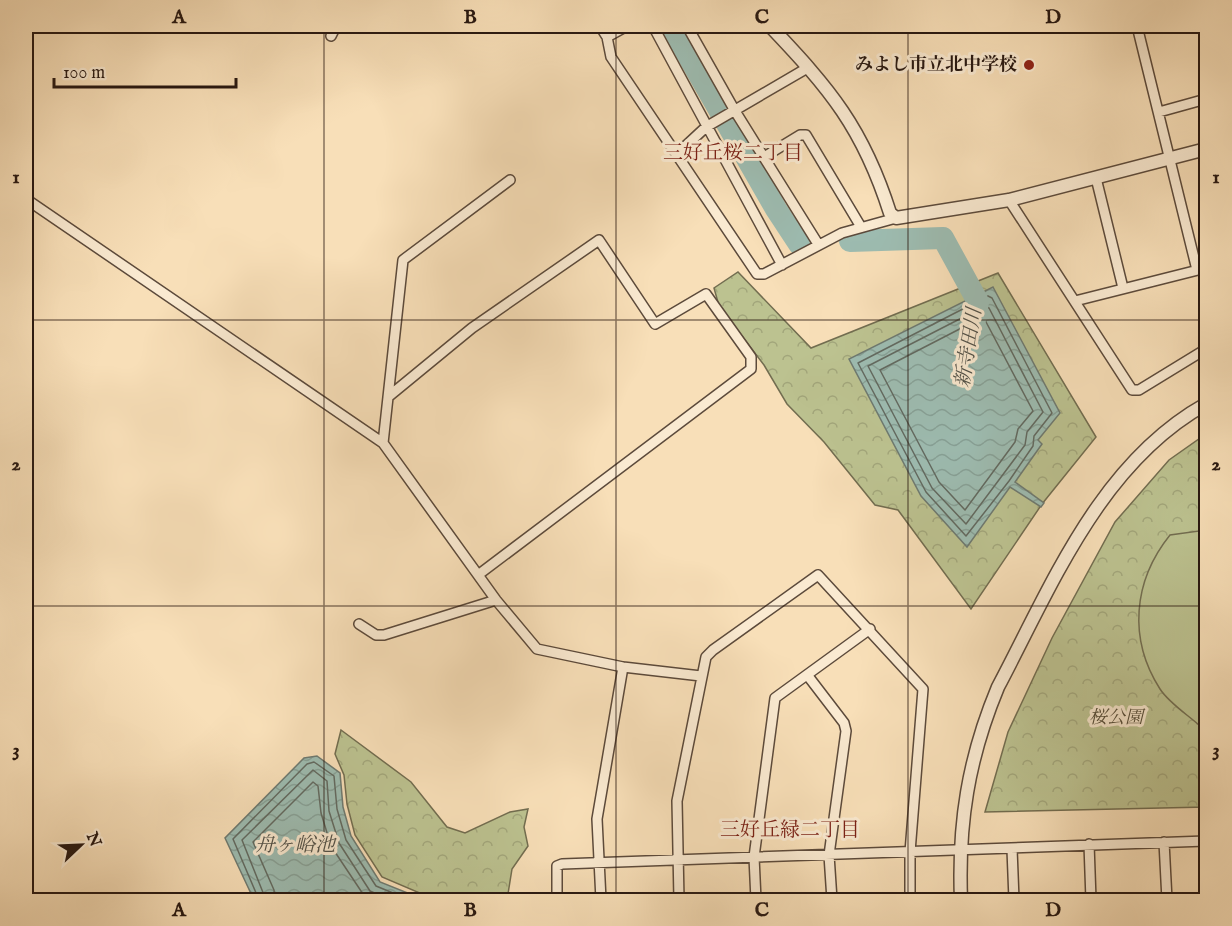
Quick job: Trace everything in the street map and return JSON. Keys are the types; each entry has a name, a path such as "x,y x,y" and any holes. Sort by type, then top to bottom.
{"street":[{"path":"331,36 336,26"},
{"path":"600,26 607,37 612,57 755,272 764,274 818,244 861,227 896,218 1009,200 1206,149"},
{"path":"607,37 627,26"},
{"path":"654,26 706,127 782,265"},
{"path":"687,26 735,111 818,244"},
{"path":"770,26 809,67 854,126 876,172 890,213 896,218"},
{"path":"1074,301 1202,269 1169,159 1137,26"},
{"path":"678,153 706,127 809,67"},
{"path":"1158,112 1206,99"},
{"path":"764,158 800,135 806,135 861,227"},
{"path":"1096,178 1123,288"},
{"path":"382,442 403,260 510,180"},
{"path":"26,199 382,442 496,600 537,649 623,667 701,676"},
{"path":"1009,200 1131,390 1139,390 1206,349"},
{"path":"388,397 472,328 599,240 655,324 706,294 752,357 751,369 478,575"},
{"path":"961,900 959,850 965,799 989,709 1079,535 1099,504 1124,473 1175,425 1206,404"},
{"path":"679,900 677,801 701,676 709,653 818,575 870,629 924,693 910,852 910,900"},
{"path":"359,624 376,635 384,635 496,600"},
{"path":"756,900 754,857 774,701 778,695 808,676 870,629"},
{"path":"601,900 597,819 623,667"},
{"path":"808,676 844,723 846,731 830,855 832,900"},
{"path":"557,900 557,866 1206,841"},
{"path":"1164,842 1167,900"},
{"path":"1089,844 1091,900"},
{"path":"1012,849 1014,900"}],"green space":[{"path":"738,272 811,348 998,273 1096,437 1042,504 971,609 898,510 875,505 824,442 787,404 764,365 719,306 714,288"},
{"name":"桜公園","path":"1206,434 1206,807 985,812 1008,732 1052,638 1115,522 1169,460"},
{"path":"1206,530 1206,728 1200,726 1179,709 1160,689 1143,650 1139,630 1139,610 1148,571 1170,535"},
{"path":"341,730 411,782 447,827 465,833 510,812 528,809 524,827 528,846 512,869 507,900 436,900 382,877 355,835 347,804 344,775 335,754"}],"water":[{"path":"993,287 1060,413 1038,440 1042,444 1015,482 1044,503 1041,507 1010,487 967,547 921,496 849,359"},
{"name":"舟ヶ峪池","path":"317,756 340,773 343,807 351,836 380,882 425,900 254,900 225,838 304,758"}],"waterway":[{"name":"新寺田川","path":"671,26 776,209 799,244"},
{"name":"新寺田川","path":"850,241 943,238 978,302 974,325"}],"place":[{"name":"みよし市立北中学校","path":"1029,65"}],"district":[{"name":"三好丘桜二丁目","path":"733,153"},
{"name":"三好丘緑二丁目","path":"790,830"}]}
